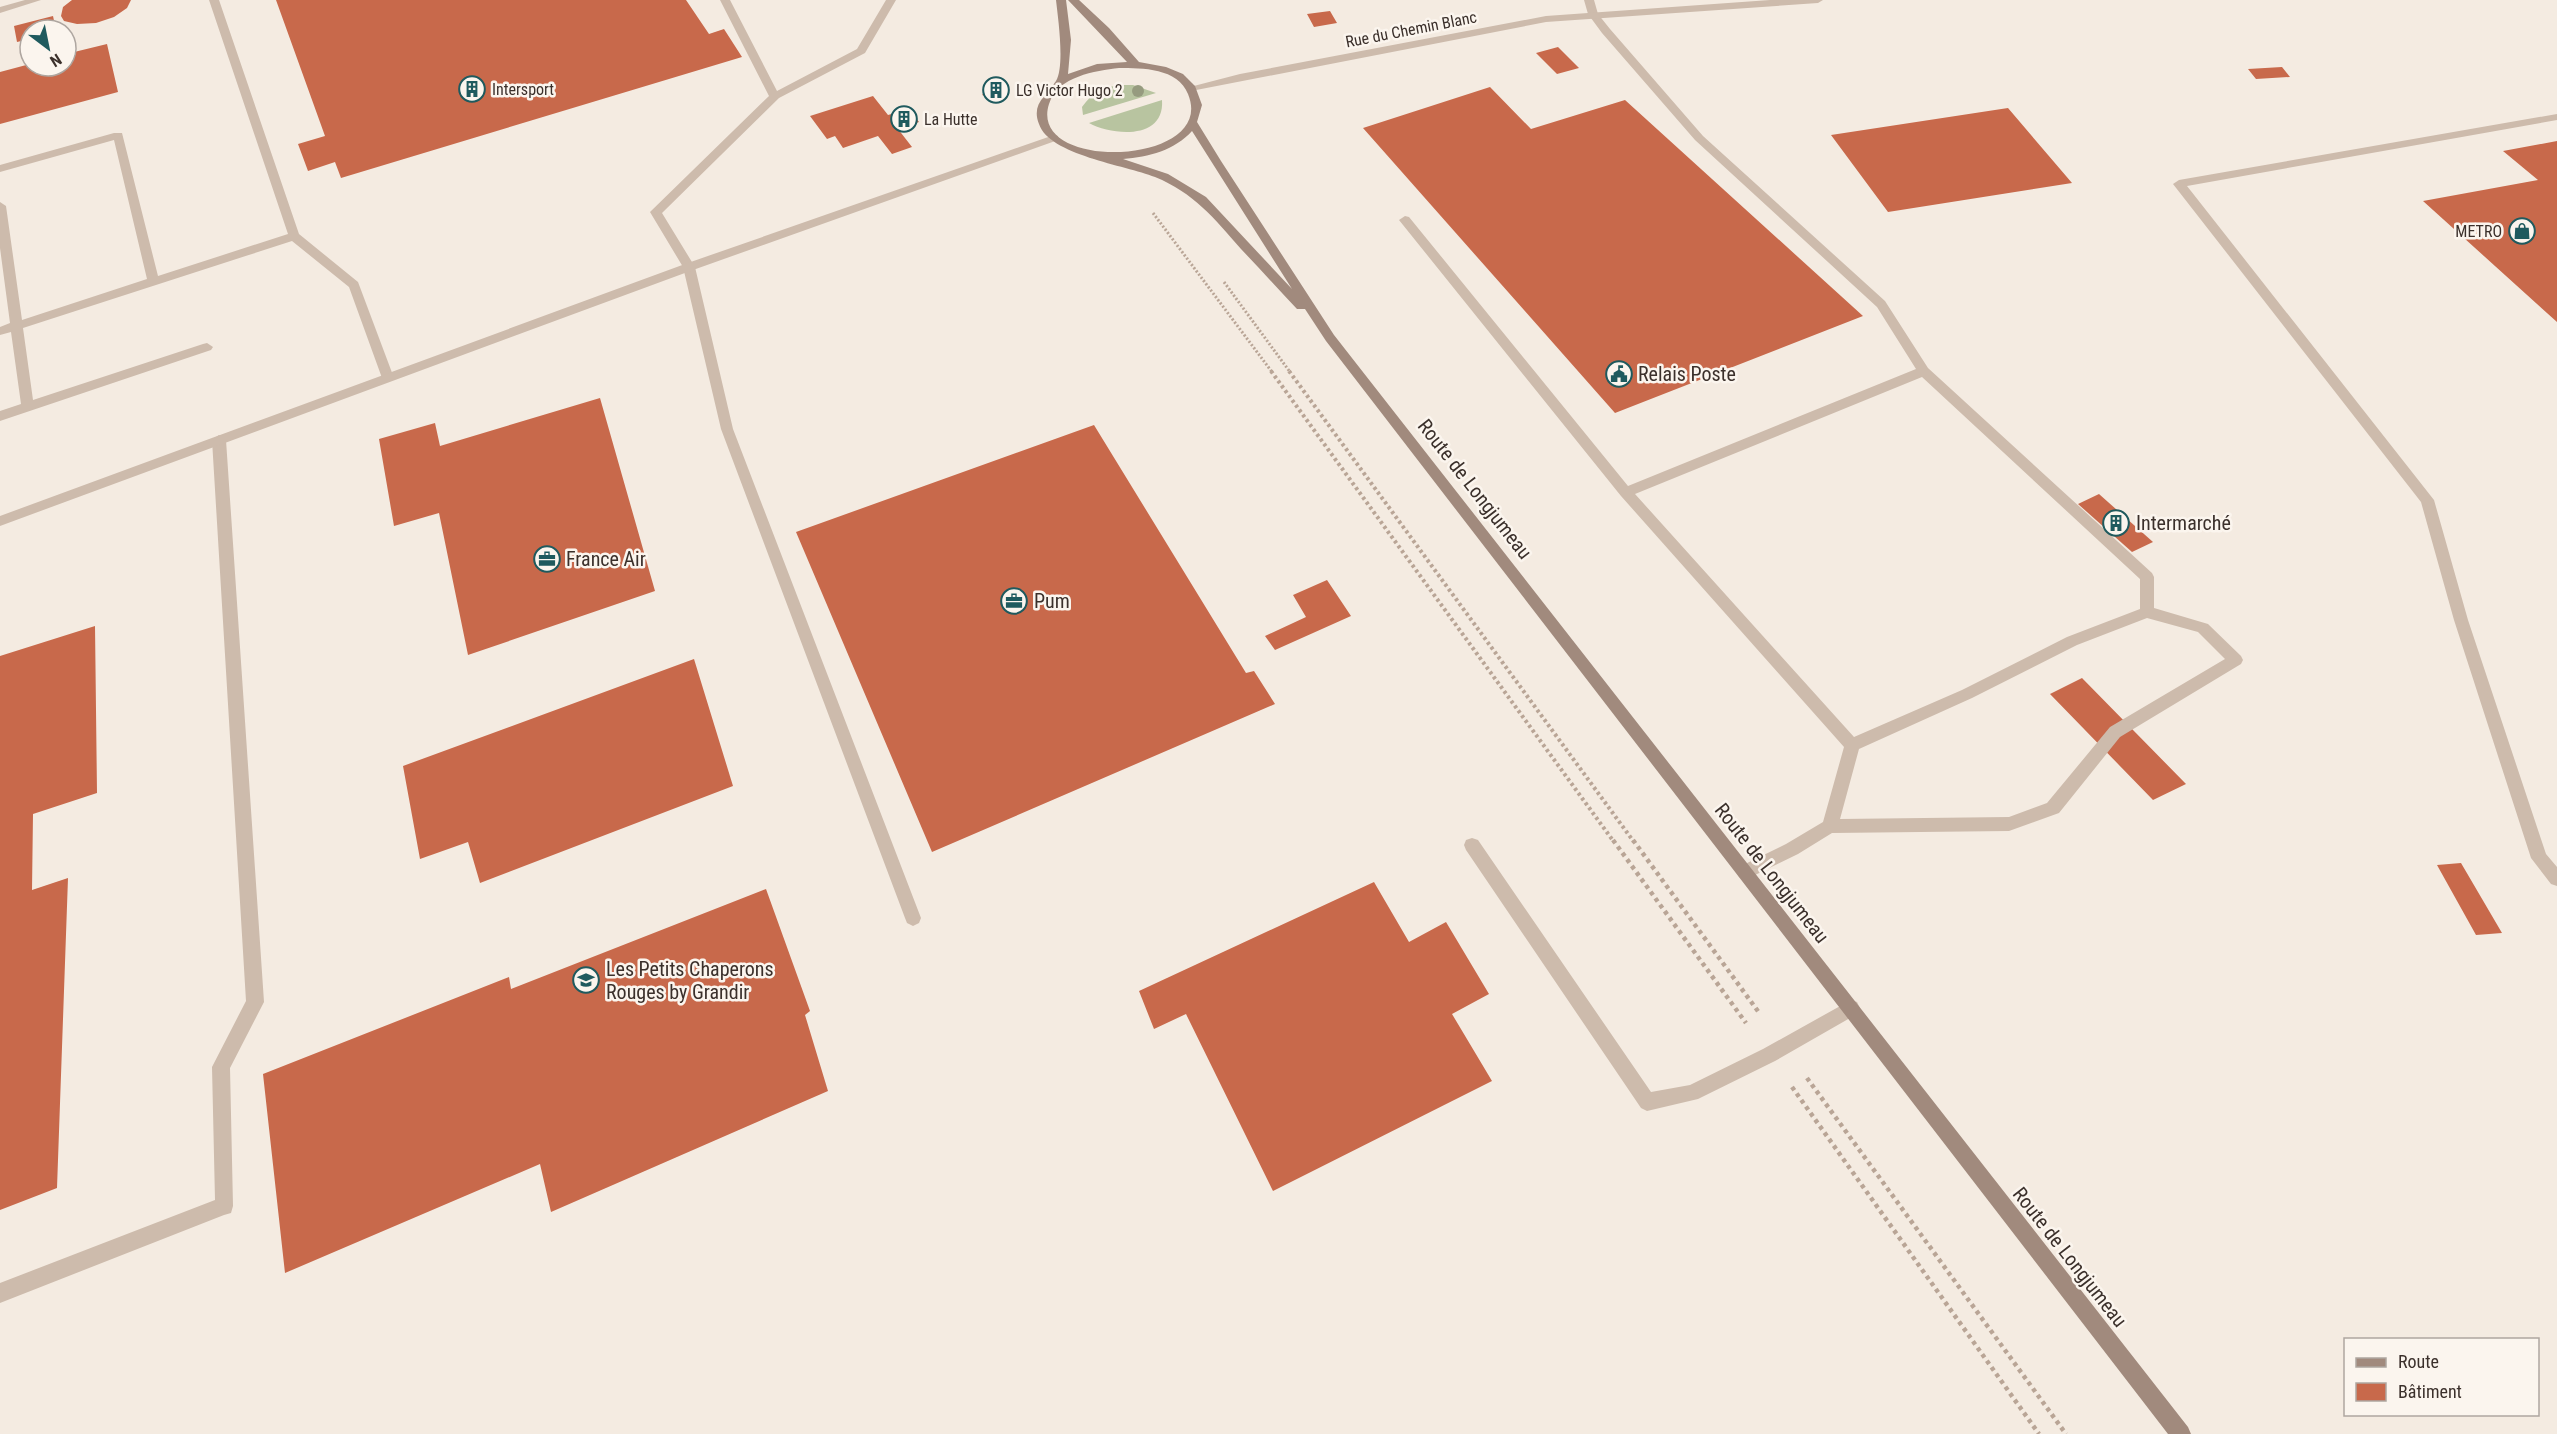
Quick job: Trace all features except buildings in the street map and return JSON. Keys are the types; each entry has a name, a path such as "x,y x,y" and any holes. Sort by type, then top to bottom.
{"street":[{"path":"0,10 36,0"},
{"path":"214,0 294,236 354,285 387,378"},
{"path":"725,0 775,96"},
{"path":"891,0 861,51 775,96 656,212 689,267 726,429 913,918"},
{"path":"1061,0 1066,40 1062,80"},
{"path":"1073,0 1105,30 1135,64"},
{"name":"Rue du Chemin Blanc","path":"1191,88 1240,76 1535,21 1591,7 1818,0"},
{"path":"1591,7 1698,138 1881,304 1924,370 2147,577 2147,612"},
{"path":"0,521 689,267 1054,138 1044,126 1042,110 1048,94 1062,80 1084,70 1108,64 1135,64 1160,69 1180,78 1191,88 1198,107 1193,123"},
{"path":"2557,117 2179,184 2427,500 2461,620 2538,858 2557,879"},
{"name":"Route de Longjumeau","path":"1102,156 1131,156 1157,149 1179,138 1193,123 1215,161 1330,338 2181,1434"},
{"path":"0,169 118,135 154,282"},
{"name":"Route de Longjumeau","path":"1054,138 1077,151 1102,156 1173,181 1200,197 1330,338"},
{"path":"0,206 28,407"},
{"path":"1405,220 1626,492 1852,745"},
{"path":"0,331 294,236"},
{"path":"0,416 207,347"},
{"path":"1626,492 1924,370"},
{"path":"0,1293 224,1206 220,1067 255,1002 219,440"},
{"path":"1744,872 1792,849 1830,826 2009,824 2053,808 2115,732 2235,660 2203,628 2147,612 2072,641 1967,694 1852,745"},
{"path":"1830,826 1852,745"},
{"path":"1472,845 1647,1102 1692,1093 1776,1051 1851,1008"}],"path":[{"path":"1152,212 1776,1051 2066,1434"},
{"path":"1220,276 1776,1051 2039,1434"}],"green space":[{"path":"1119,85 1133,85 1156,93 1083,115 1082,107 1090,98 1102,90"},
{"path":"1162,100 1161,113 1147,128 1136,131 1111,131 1089,123"}],"place":[{"name":"Intersport","path":"472,89"},
{"name":"LG Victor Hugo 2","path":"996,90"},
{"name":"La Hutte","path":"904,119"},
{"name":"METRO","path":"2522,231"},
{"name":"Relais Poste","path":"1619,374"},
{"name":"Intermarché","path":"2116,523"},
{"name":"France Air","path":"547,559"},
{"name":"Pum","path":"1014,601"},
{"name":"Les Petits Chaperons Rouges by Grandir","path":"586,980"}]}
